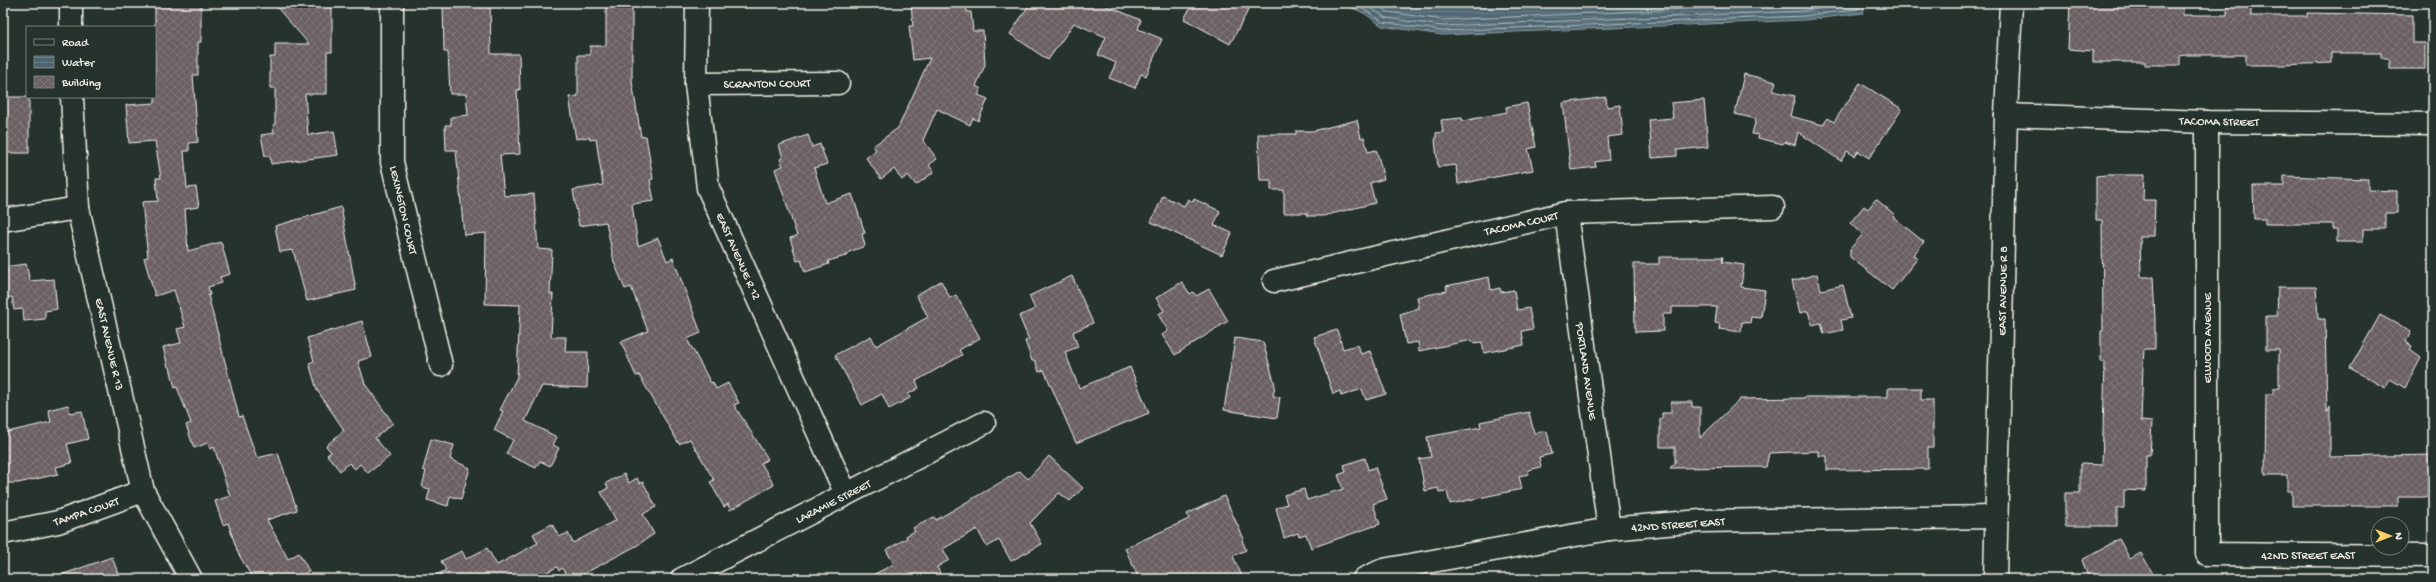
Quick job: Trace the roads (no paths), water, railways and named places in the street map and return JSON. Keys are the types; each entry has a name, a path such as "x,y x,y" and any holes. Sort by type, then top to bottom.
{"street":[{"path":"71,3 71,26"},
{"name":"LEXINGTON COURT","path":"392,3 392,162 441,365"},
{"name":"EAST AVENUE R 12","path":"697,3 696,84 708,188 846,494"},
{"name":"EAST AVENUE R 8","path":"1996,579 2006,115 2011,3"},
{"name":"SCRANTON COURT","path":"696,84 838,82"},
{"name":"EAST AVENUE R 13","path":"72,98 78,208 144,491 191,579"},
{"name":"TACOMA STREET","path":"2006,115 2207,122 2433,124"},
{"name":"ELWOOD AVENUE","path":"2206,554 2207,122"},
{"path":"3,220 78,208"},
{"name":"TACOMA COURT","path":"1274,281 1566,212 1773,208"},
{"name":"PORTLAND AVENUE","path":"1566,212 1608,529"},
{"name":"LARAMIE STREET","path":"682,579 984,423"},
{"name":"TAMPA COURT","path":"3,533 58,522 144,491"},
{"name":"42ND STREET EAST","path":"1364,579 1383,570 1608,529 1701,521 1997,517"},
{"name":"42ND STREET EAST","path":"2206,554 2433,556"}],"water":[{"path":"1349,3 1865,3 1863,13 1805,20 1442,35 1382,26 1364,13 1352,8"}]}
